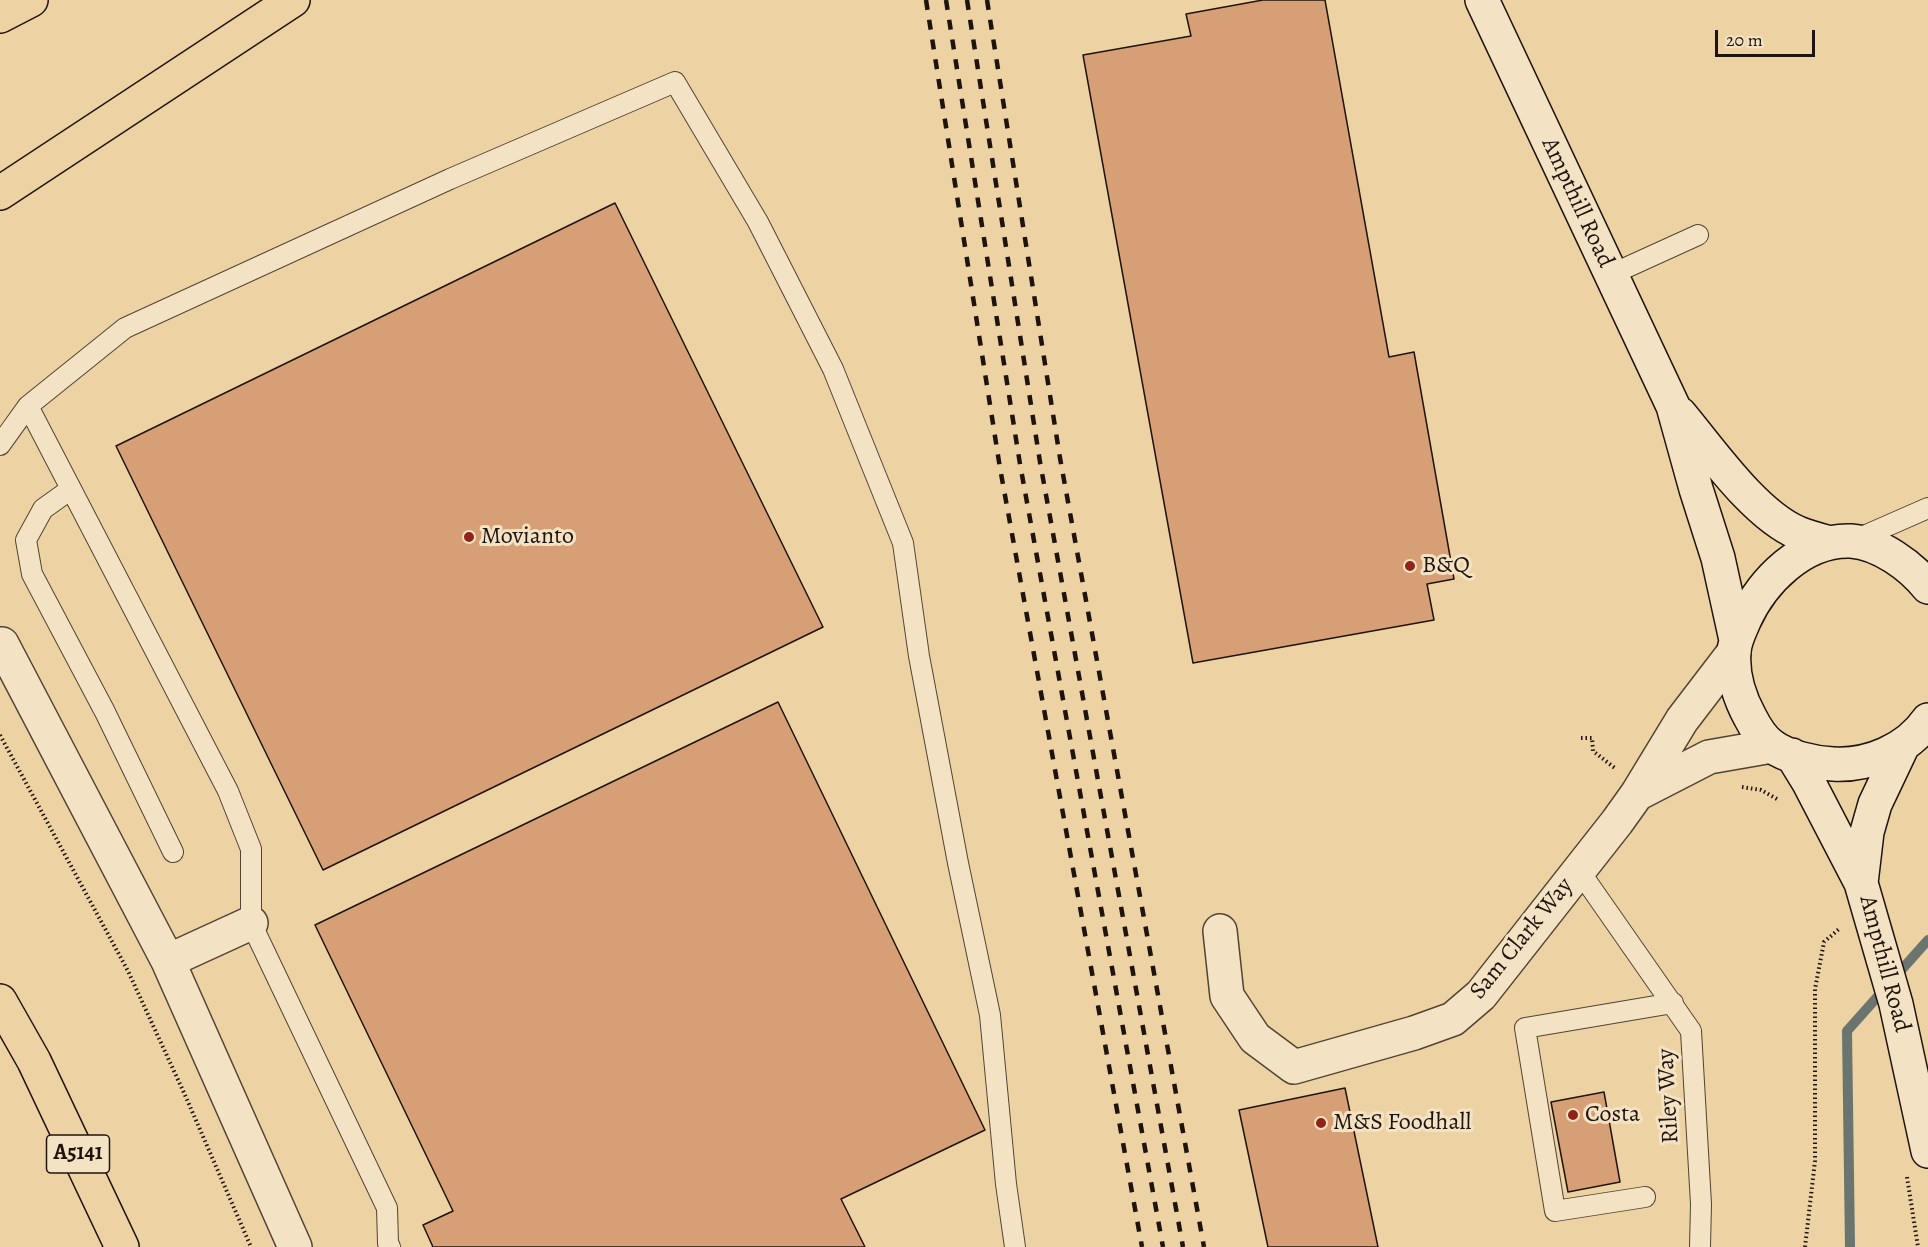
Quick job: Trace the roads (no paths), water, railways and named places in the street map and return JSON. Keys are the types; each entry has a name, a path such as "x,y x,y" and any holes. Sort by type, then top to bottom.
{"main road":[{"path":"0,16 31,0"},
{"path":"0,193 293,0"},
{"name":"Ampthill Road","path":"1482,0 1673,406 1718,558 1735,646 1735,676 1743,704 1757,729 1782,750 1808,781 1861,883 1896,1004 1928,1151"},
{"name":"Ampthill Road","path":"1673,406 1734,478 1775,519 1797,532 1873,547 1894,557 1914,571 1928,587"},
{"name":"Sam Clark Way","path":"1220,931 1227,996 1254,1038 1294,1067 1414,1033 1453,1019 1481,995 1578,869 1631,784 1682,720 1735,646 1753,602 1771,580 1798,558 1841,542"},
{"path":"1,642 168,962 295,1247"},
{"path":"1782,750 1821,763 1842,765 1879,758 1920,733"},
{"name":"Ampthill Road","path":"1861,883 1867,832 1875,804 1888,774 1920,733"},
{"name":"Sam Clark Way","path":"1631,784 1708,757 1782,750"},
{"path":"168,962 251,923"},
{"name":"A5141","path":"0,1001 34,1061 122,1247"}],"lane":[{"path":"0,445 28,406 125,328 450,180 675,82 758,222 833,369 903,543 923,679 990,1015 1006,1185 1015,1247"},
{"path":"1610,275 1698,235"},
{"path":"28,406 222,780 248,839 251,849 251,923 387,1208 390,1247"},
{"path":"71,489 43,509 26,540 32,574 105,712 173,852"},
{"path":"1841,542 1928,508"},
{"name":"Riley Way","path":"1578,869 1673,1003 1690,1031 1701,1204 1700,1247"},
{"path":"1645,1197 1555,1211 1525,1028 1673,1003"}],"waterway":[{"path":"1850,1247 1847,1031 1928,940"}],"railway":[{"path":"926,0 1000,468 1142,1247"},
{"path":"946,0 1020,464 1163,1247"},
{"path":"967,0 1040,462 1183,1247"},
{"path":"987,0 1060,458 1204,1247"}],"place":[{"name":"Movianto","path":"469,537"},
{"name":"B&Q","path":"1410,566"},
{"name":"Costa","path":"1573,1115"},
{"name":"M&S Foodhall","path":"1321,1123"}]}
